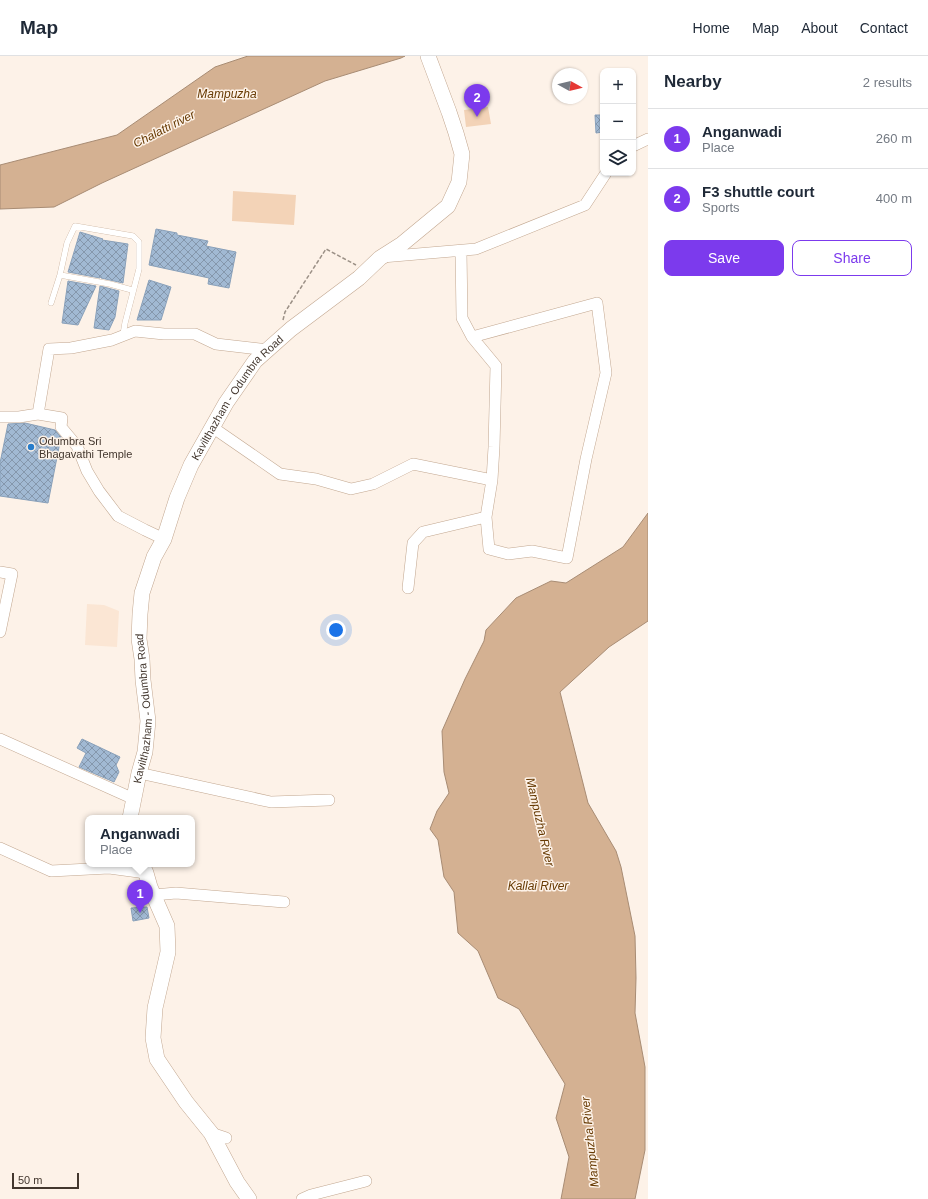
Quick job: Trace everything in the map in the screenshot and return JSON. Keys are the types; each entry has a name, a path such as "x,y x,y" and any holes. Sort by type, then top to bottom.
{"main road":[{"name":"Kavilthazham - Odumbra Road","path":"131,815 145,752 148,721 139,639 142,593 154,557 164,539 170,519 191,465 226,403 255,361 291,328 359,278 380,258 402,244 448,206 459,182 462,154 449,112 428,56"},
{"path":"144,869 167,926 168,952 155,1008 153,1038 157,1059 186,1102 218,1136 237,1182 249,1199"}],"street":[{"path":"636,145 648,139"},
{"path":"380,258 476,249 585,205 604,176"},
{"path":"461,251 462,318 472,337 496,366 492,480 486,517 489,550 508,554 532,551 567,558 586,459 606,373 597,303 472,337"},
{"path":"38,414 49,349 71,348 112,340 135,331 164,334 195,334 216,344 268,350"},
{"path":"0,417 19,417 38,414 62,418 61,427 77,446 87,471 99,491 118,516 164,539"},
{"path":"212,427 280,474 316,479 350,489 373,484 413,464 492,480"},
{"path":"408,588 413,543 423,532 486,517"},
{"path":"0,572 12,574 0,632"},
{"path":"0,739 134,799"},
{"path":"139,773 271,802 329,800"},
{"path":"0,848 51,871 109,868 144,869"},
{"path":"154,895 176,893 284,902"},
{"path":"302,1199 310,1195 366,1181"}],"lane":[{"path":"51,303 60,275 67,243 75,226 133,236 140,242 139,269 132,290 123,335"},
{"path":"60,275 110,284 132,290"}],"path":[{"path":"283,320 285,312 326,249 367,270"}],"shaded area":[{"path":"488,107 491,124 466,127 464,110"},
{"path":"233,191 296,195 294,225 232,221"},
{"path":"87,604 104,605 119,611 117,647 85,645"}],"water":[{"name":"Mampuzha","path":"248,56 405,56 325,81 102,183 54,207 0,209 0,165 117,135 215,67"},
{"name":"Kallai River","path":"648,513 648,621 609,647 560,692 588,803 616,851 621,867 635,936 635,1013 645,1067 645,1150 635,1199 561,1199 569,1157 556,1118 565,1084 519,1009 498,998 478,951 458,933 454,892 444,877 438,840 430,829 437,811 449,793 444,772 442,731 484,641 486,630 516,598 551,581 566,583 623,547"}],"building":[{"path":"595,115 600,115 600,132 596,133"},
{"path":"156,229 208,241 206,246 236,252 229,288 208,284 209,278 149,265"},
{"path":"80,232 103,239 102,240 128,244 123,283 101,278 101,276 100,278 68,272"},
{"path":"149,280 171,287 161,320 137,320"},
{"path":"68,281 96,286 78,325 62,323"},
{"path":"100,286 119,291 115,317 109,330 94,328"},
{"name":"Odumbra Sri Bhagavathi Temple","path":"25,423 55,430 61,437 48,503 0,496 0,463 8,424"},
{"path":"82,739 120,757 116,765 119,772 114,782 79,767 86,753 77,748"},
{"path":"147,907 149,918 133,921 131,908"}],"place":[{"name":"F3 shuttle court","path":"477,117"},
{"name":"Odumbra Sri Bhagavathi Temple","path":"31,447"},
{"name":"Anganwadi","path":"140,913"}],"water label":[{"name":"Chalatti river","path":"164,129"},
{"name":"Mampuzha River","path":"540,822"},
{"name":"Mampuzha River","path":"590,1142"}]}
